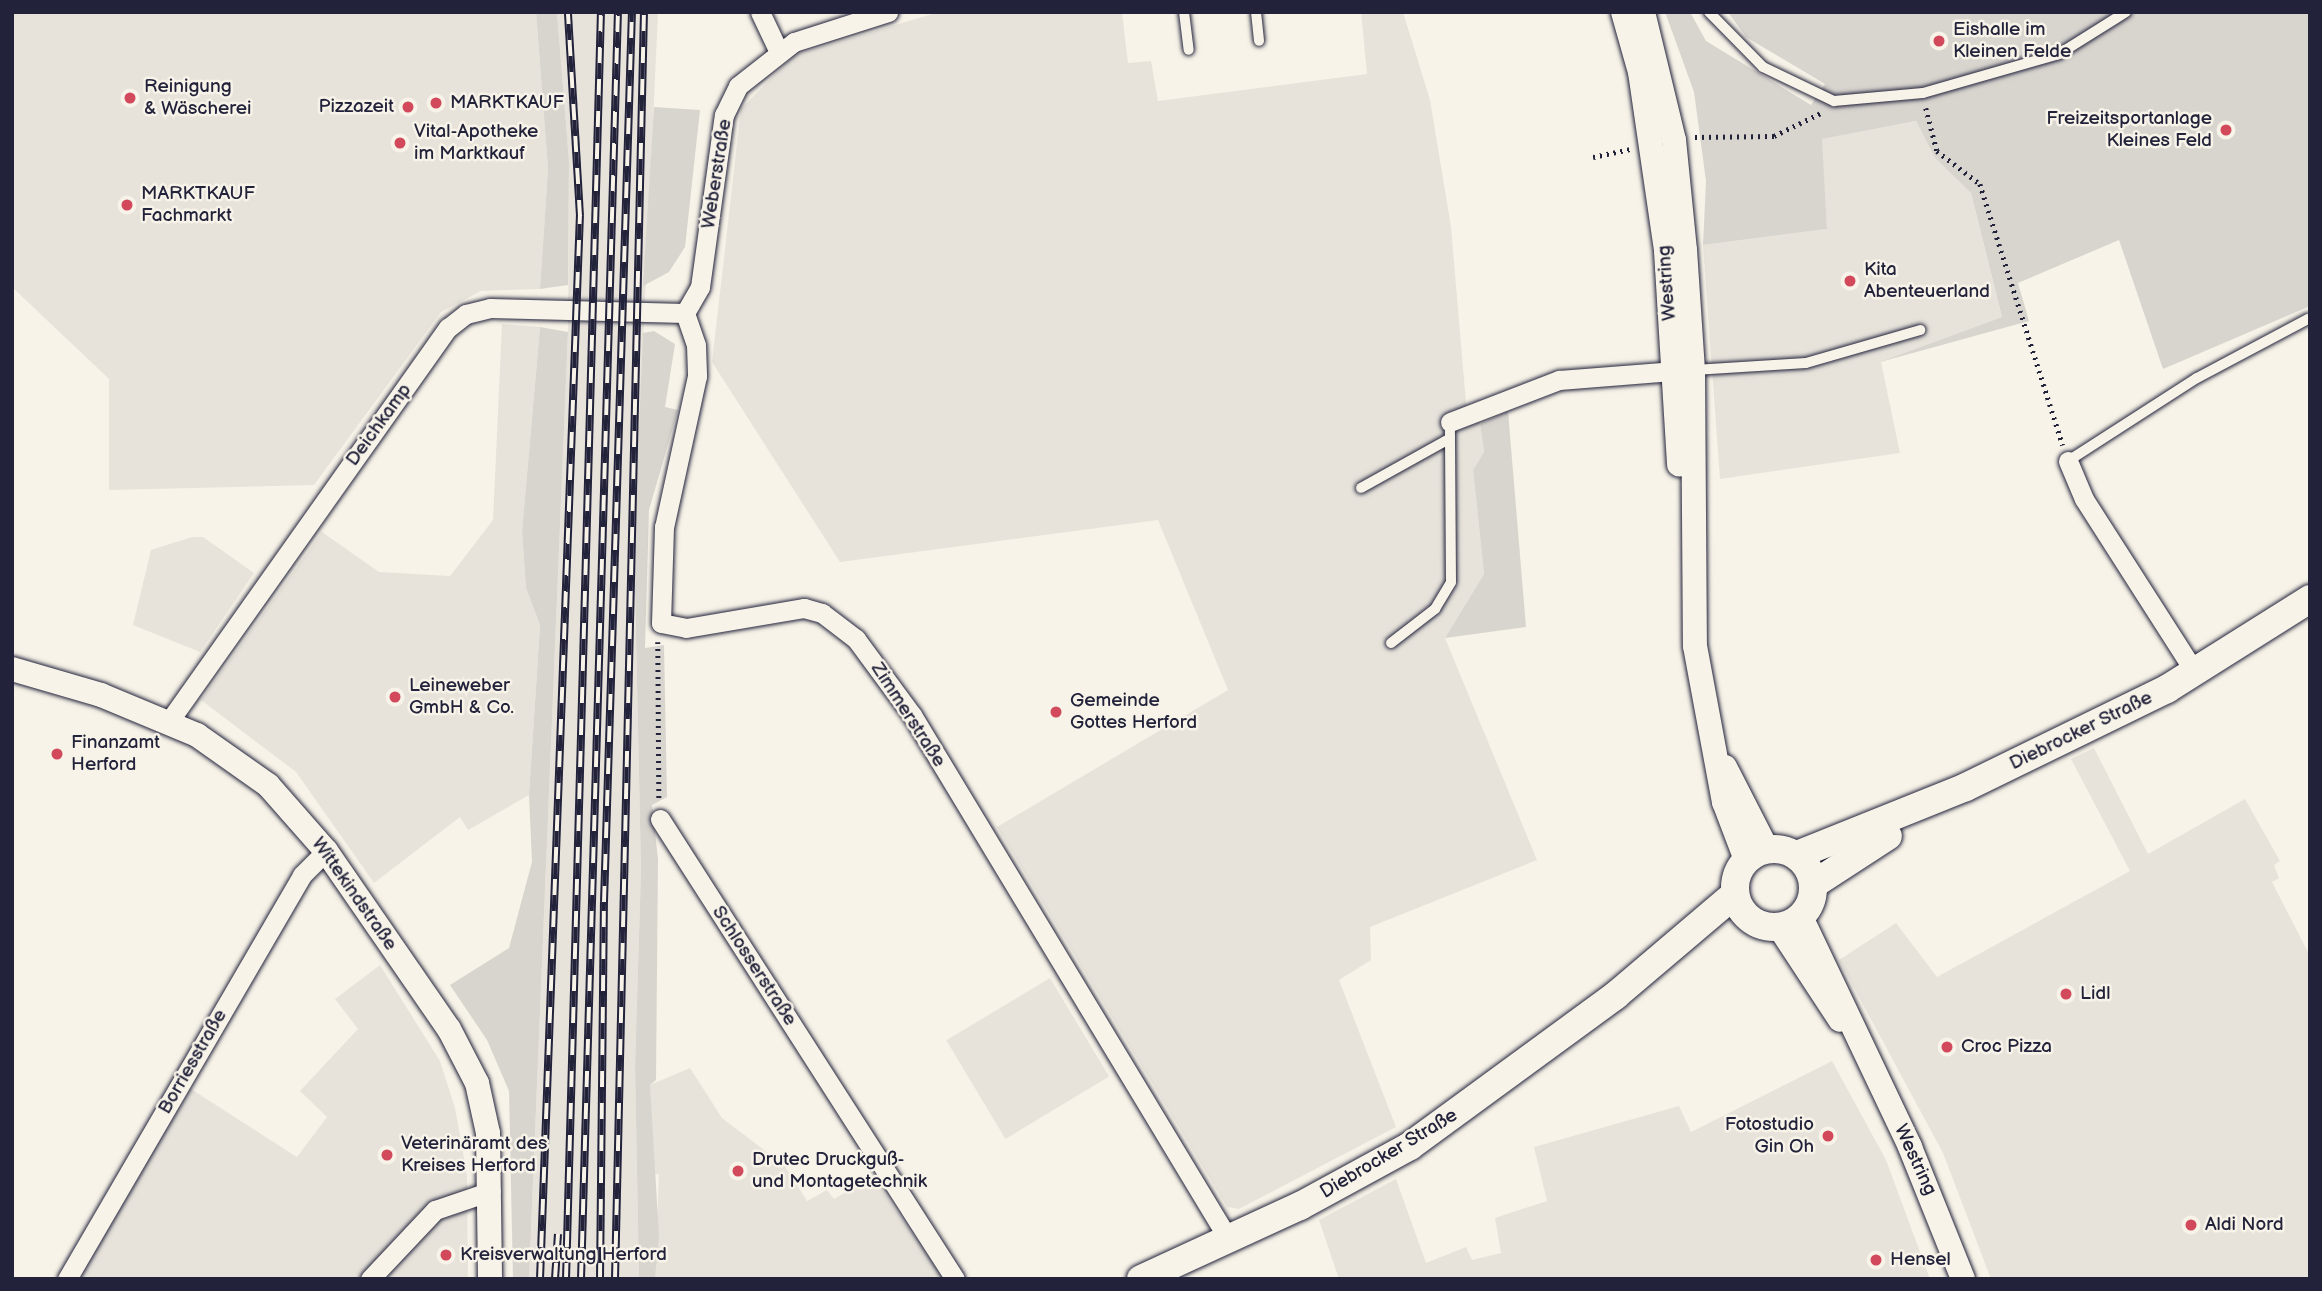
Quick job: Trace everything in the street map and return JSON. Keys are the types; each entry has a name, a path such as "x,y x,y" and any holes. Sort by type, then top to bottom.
{"main road":[{"name":"Diebrocker Straße","path":"1797,855 1966,787 2196,674 2310,599"},
{"name":"Diebrocker Straße","path":"1814,884 1966,787"},
{"path":"1756,854 1797,855 1814,884 1790,922 1749,918 1735,894 1756,854"},
{"name":"Diebrocker Straße","path":"1141,1279 1229,1240 1410,1146 1616,995 1735,894"},
{"name":"Diebrocker Straße","path":"1616,995 1749,918"}],"street":[{"path":"760,12 778,50 888,12"},
{"name":"Westring","path":"1623,12 1662,142"},
{"name":"Westring","path":"1643,12 1662,142 1683,370 1695,646 1710,738 1756,854"},
{"name":"Weberstraße","path":"685,313 700,287 724,115 738,86 778,50"},
{"name":"Deichkamp","path":"170,720 448,328 466,314 490,308 685,313"},
{"path":"661,623 664,527 697,376 696,345 685,313"},
{"path":"1449,430 1559,380 1683,370"},
{"path":"2068,461 2084,499 2196,674"},
{"name":"Zimmerstraße","path":"661,623 686,628 804,608 822,613 856,639 912,715 1229,1240"},
{"name":"Wittekindstraße","path":"12,669 170,720 254,774 326,851 467,1062 483,1101 491,1191 491,1279"},
{"name":"Schlosserstraße","path":"660,819 955,1279"},
{"name":"Borriesstraße","path":"67,1279 302,875 326,851"},
{"name":"Westring","path":"1790,922 1910,1147 1963,1279"},
{"path":"370,1279 435,1210 491,1191"}],"lane":[{"path":"1184,12 1189,50"},
{"path":"1256,12 1259,41"},
{"path":"1709,12 1763,67 1834,101 1923,93 2059,54 2126,12"},
{"path":"2068,461 2197,378 2308,319"},
{"path":"1683,370 1806,363 1920,330"},
{"path":"1361,488 1449,430"},
{"path":"1391,643 1435,610 1451,582 1449,430"}],"path":[{"path":"1923,93 1937,151 1980,184 2068,461"},
{"path":"1593,157 1662,142 1774,135 1794,130 1834,101"},
{"path":"660,819 653,666 661,623"}],"shaded area":[{"path":"12,12 536,12 548,169 540,289 481,291 441,312 314,485 109,490 109,379 12,287"},
{"path":"536,12 557,12 569,161 568,285 540,289 548,169"},
{"path":"557,12 658,12 634,544 641,869 635,1066 639,1279 529,1279 568,332 569,161"},
{"path":"939,12 1122,13 1128,63 1151,61 1158,101 1367,74 1361,12 1403,12 1430,100 1451,227 1466,403 1480,424 1484,452 1473,470 1484,574 1445,638 1537,860 1370,927 1371,960 1339,980 1396,1127 1239,1209 1227,1207 997,827 1228,690 1158,520 840,562 712,362 741,109 794,55"},
{"path":"1665,12 1690,12 1706,41 1811,105 1825,84 1746,37 1728,12 2310,12 2310,306 2163,369 2119,240 2018,283 2029,321 1880,362 2002,317 1971,193 1935,158 1916,121 1822,139 1827,229 1703,245 1706,181 1694,92"},
{"path":"654,107 700,110 685,247 669,272 643,286"},
{"name":"Kita Abenteuerland","path":"1916,121 1935,158 1971,193 2002,317 1881,362 1900,453 1720,479 1703,245 1827,229 1821,139"},
{"path":"502,324 540,327 522,532 526,588 540,625 529,795 468,830 460,817 374,883 296,772 201,700 322,532 379,572 450,576 493,520"},
{"path":"540,327 568,332 529,1279 513,1279 509,1091 487,1040 450,985 509,948 532,862 529,795 540,625 526,588 522,532"},
{"path":"654,331 675,344 665,407 678,410 649,510 645,648 664,645 667,797 652,805 658,859 656,1080 650,1085 659,1236 655,1279 639,1279 635,1066 641,869 634,544 643,333"},
{"path":"1508,411 1526,627 1445,638 1484,574 1473,470 1484,452 1480,424"},
{"path":"192,537 203,537 254,573 200,652 133,625 151,550"},
{"path":"2094,748 2148,854 2245,799 2280,861 2274,865 2279,878 2272,882 2310,956 2310,1279 1991,1279 1943,1153 1839,960 1896,923 1937,977 2130,871 2071,759"},
{"path":"380,965 440,1061 455,1108 467,1175 468,1279 76,1279 191,1089 297,1157 327,1117 300,1091 358,1029 335,999"},
{"path":"1050,978 1109,1077 1006,1139 946,1040"},
{"path":"1832,1061 1886,1160 1930,1279 1339,1279 1319,1220 1396,1179 1426,1263 1466,1247 1472,1260 1501,1253 1495,1218 1547,1201 1534,1147 1679,1106 1691,1132"},
{"path":"690,1068 722,1118 785,1166 807,1201 827,1190 834,1199 873,1177 944,1279 655,1279 659,1174 652,1174 650,1085"}],"railway":[{"path":"540,1279 580,216 568,12"},
{"path":"566,1279 601,12"},
{"path":"581,1279 618,12"},
{"path":"600,1279 604,902 632,12"},
{"path":"615,1279 644,12"},
{"path":"555,1279 558,1234"}],"place":[{"name":"Eishalle im Kleinen Felde","path":"1939,41"},
{"name":"Reinigung & Wäscherei","path":"130,98"},
{"name":"MARKTKAUF","path":"436,103"},
{"name":"Pizzazeit","path":"408,107"},
{"name":"Freizeitsportanlage Kleines Feld","path":"2226,130"},
{"name":"Vital-Apotheke im Marktkauf","path":"400,143"},
{"name":"MARKTKAUF Fachmarkt","path":"127,205"},
{"name":"Kita Abenteuerland","path":"1850,281"},
{"name":"Leineweber GmbH & Co.","path":"395,697"},
{"name":"Gemeinde Gottes Herford","path":"1056,712"},
{"name":"Finanzamt Herford","path":"57,754"},
{"name":"Lidl","path":"2066,994"},
{"name":"Croc Pizza","path":"1947,1047"},
{"name":"Fotostudio Gin Oh","path":"1828,1136"},
{"name":"Veterinäramt des Kreises Herford","path":"387,1155"},
{"name":"Drutec Druckguß- und Montagetechnik","path":"738,1171"},
{"name":"Aldi Nord","path":"2191,1225"},
{"name":"Kreisverwaltung Herford","path":"446,1255"},
{"name":"Hensel","path":"1876,1260"}]}
